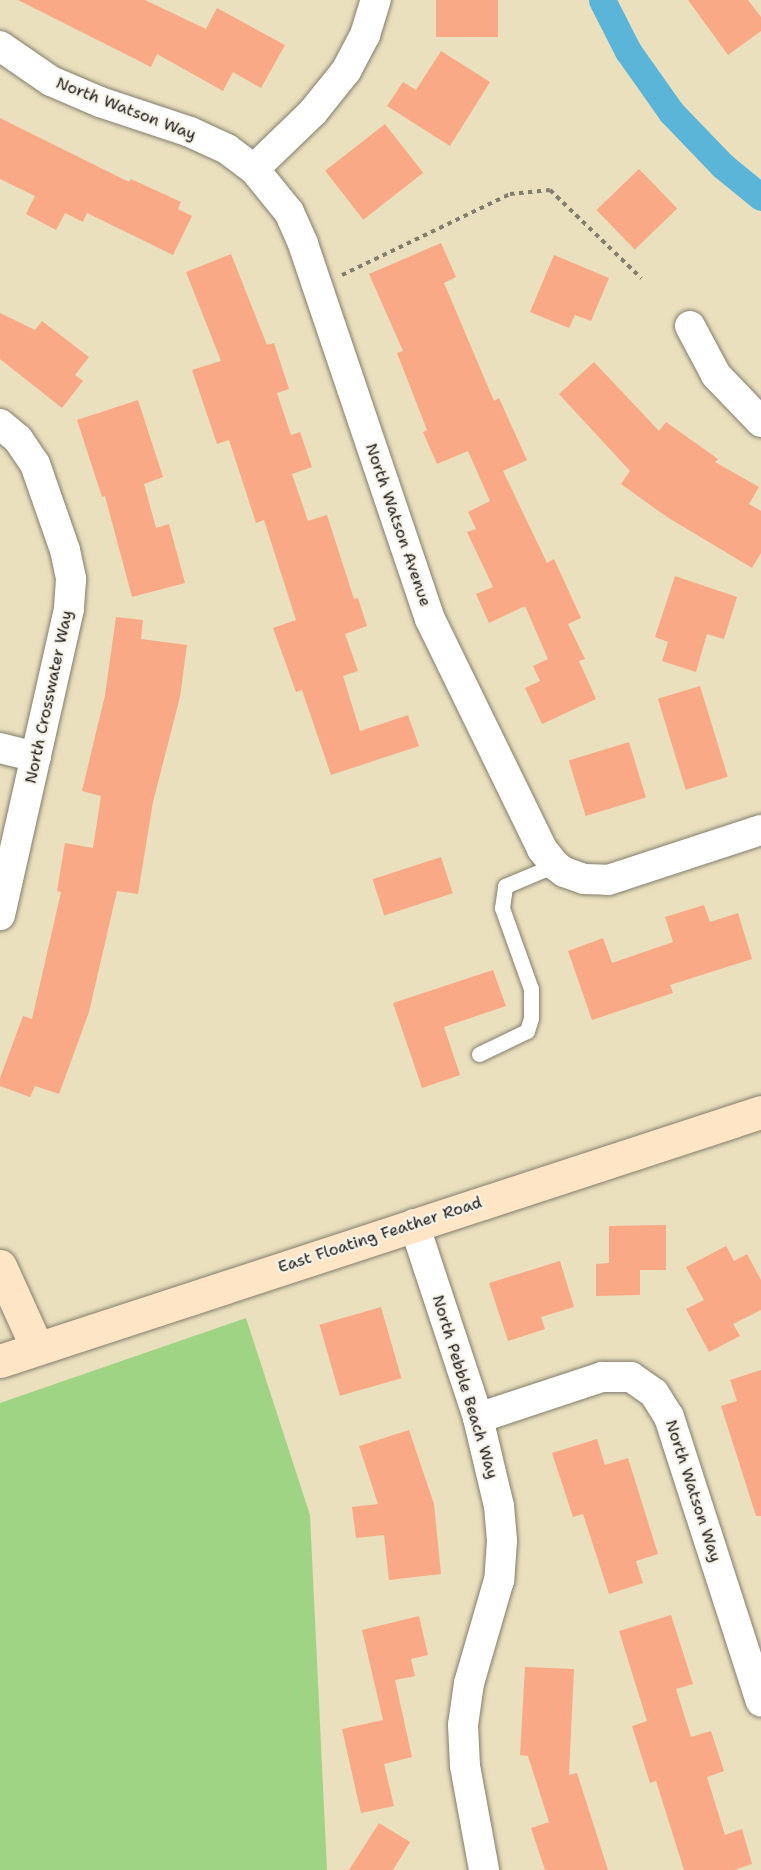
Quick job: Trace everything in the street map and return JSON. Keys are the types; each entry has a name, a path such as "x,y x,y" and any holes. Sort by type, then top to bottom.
{"main road":[{"name":"East Floating Feather Road","path":"0,1361 761,1112"},
{"path":"0,1266 37,1348"}],"street":[{"path":"254,170 313,112 346,71 365,35 376,0"},
{"name":"North Watson Way","path":"0,46 51,81 100,102 190,132 226,149 254,170"},
{"name":"North Watson Avenue","path":"254,170 289,212 303,244 430,619 542,849 559,869"},
{"path":"690,326 716,375 761,422"},
{"name":"North Crosswater Way","path":"0,424 18,439 35,464 65,550 71,579 69,609 0,915"},
{"path":"0,748 36,757"},
{"path":"559,869 584,879 608,880 761,830"},
{"name":"North Pebble Beach Way","path":"414,1224 492,1467 502,1541 499,1580 469,1683 463,1725 465,1766 484,1870"},
{"name":"North Watson Way","path":"478,1418 602,1377 632,1377 654,1393 669,1417 761,1702"}],"lane":[{"path":"479,1054 527,1031 531,1018 531,988 502,908 505,886 559,869"}],"path":[{"path":"338,277 510,194 550,190 641,278"}],"green space":[{"path":"246,1318 310,1515 327,1870 0,1870 0,1403"}],"building":[{"path":"18,0 145,0 206,29 217,8 285,45 261,88 233,72 223,91 157,54 151,67"},
{"path":"436,0 498,0 498,37 436,37"},
{"path":"688,0 748,0 761,17 761,31 728,55"},
{"path":"441,51 490,82 450,146 387,106 403,82 416,90"},
{"path":"0,118 129,182 131,179 181,202 178,209 192,216 173,255 87,213 83,222 65,213 56,230 26,214 35,196 0,179"},
{"path":"385,124 423,173 363,220 325,171"},
{"path":"639,169 677,209 635,250 597,210"},
{"path":"441,243 456,277 444,283 494,401 499,398 527,460 503,471 547,563 554,559 581,618 568,624 585,659 579,661 596,699 542,724 525,688 540,681 533,666 548,659 525,606 489,623 476,594 493,587 467,532 476,529 468,512 490,501 468,451 437,464 423,432 427,430 397,353 403,351 369,274"},
{"path":"231,254 267,345 274,343 289,389 277,393 291,435 300,432 312,467 292,474 308,521 327,515 354,599 358,598 367,626 345,634 358,671 343,676 360,731 408,715 419,746 331,775 302,690 296,692 273,628 296,620 264,520 256,523 229,440 217,444 192,370 221,361 186,272"},
{"path":"554,255 609,278 591,321 575,315 569,328 530,312"},
{"path":"0,313 35,330 42,321 89,357 75,375 83,381 62,408 0,359"},
{"path":"594,362 659,431 666,422 718,459 715,462 759,487 749,504 761,511 761,553 752,568 667,517 621,484 630,471 559,394"},
{"path":"138,400 163,477 144,484 156,528 169,524 185,583 132,597 105,496 102,497 77,420"},
{"path":"675,576 737,597 724,639 707,634 696,672 662,661 668,642 655,637"},
{"path":"116,617 143,620 141,639 187,645 180,697 153,802 138,894 117,891 89,1012 59,1094 35,1086 30,1097 0,1086 0,1078 23,1016 32,1019 61,892 57,891 65,843 93,848 101,796 82,791 105,695"},
{"path":"700,686 728,777 686,790 658,699"},
{"path":"629,742 646,797 586,816 569,760"},
{"path":"441,857 453,893 384,915 373,879"},
{"path":"704,905 710,922 738,913 752,959 670,985 673,993 592,1020 568,951 603,938 612,963 673,942 665,917"},
{"path":"493,970 506,1006 444,1027 460,1075 422,1088 393,1003"},
{"path":"666,1225 666,1270 640,1270 640,1295 596,1296 596,1264 609,1263 609,1226"},
{"path":"726,1246 734,1261 747,1254 761,1280 761,1310 733,1324 740,1336 709,1352 686,1309 704,1300 686,1267"},
{"path":"560,1261 574,1307 541,1317 545,1329 508,1341 489,1283"},
{"path":"381,1307 401,1378 340,1396 319,1325"},
{"path":"761,1370 761,1516 756,1516 721,1406 737,1401 730,1380"},
{"path":"409,1430 434,1504 441,1574 389,1580 384,1535 356,1538 352,1507 378,1504 359,1446"},
{"path":"597,1439 605,1465 628,1458 658,1554 636,1561 643,1583 609,1594 583,1514 573,1517 552,1453"},
{"path":"671,1615 693,1684 676,1689 691,1737 711,1731 724,1771 707,1777 725,1835 742,1829 752,1864 734,1870 684,1870 656,1781 650,1783 632,1726 647,1721 619,1631"},
{"path":"419,1616 428,1655 411,1659 415,1676 395,1680 412,1757 384,1764 394,1806 361,1813 342,1729 383,1720 362,1630"},
{"path":"525,1667 574,1669 569,1775 577,1773 608,1870 545,1870 531,1828 549,1822 528,1756 520,1755"},
{"path":"379,1823 410,1842 393,1870 349,1870"}],"waterway":[{"path":"602,0 628,51 671,112 723,166 761,197"}]}
